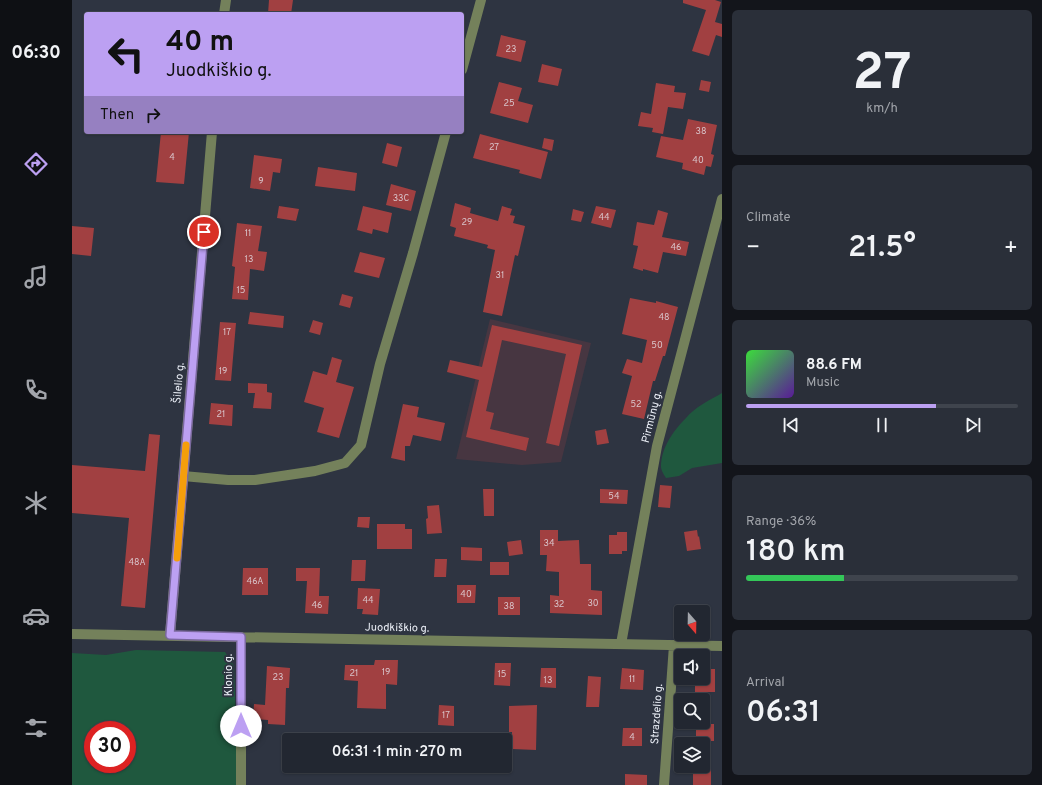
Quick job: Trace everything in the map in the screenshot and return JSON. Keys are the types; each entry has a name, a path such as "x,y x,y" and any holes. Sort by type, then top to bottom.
{"street":[{"path":"224,12 226,0"},
{"path":"464,63 481,0"},
{"name":"Šilelio g.","path":"170,635 212,134"},
{"path":"183,476 255,480 315,471 345,463 361,445 380,364 413,253 445,134"},
{"name":"Pirmūnų g.","path":"620,644 657,446 722,199"},
{"name":"Juodkiškio g.","path":"72,634 722,646"},
{"name":"Klonio g.","path":"241,637 241,785"},
{"name":"Strazdelio g.","path":"664,785 674,645"}],"shaded area":[{"path":"490,319 591,343 561,462 522,465 456,459"}],"green space":[{"path":"722,393 722,463 692,468 679,476 666,478 661,468 662,460 665,447 672,434 694,410"},
{"path":"136,650 225,652 234,666 238,785 72,785 72,653 106,655"}],"building":[{"path":"269,0 293,0 291,12 268,12"},
{"path":"683,0 715,0 721,2 715,22 722,24 722,37 716,35 709,56 692,51 706,10 683,3"},
{"path":"501,35 526,41 521,62 496,56"},
{"path":"542,64 562,69 558,86 538,82"},
{"path":"701,80 711,82 709,92 699,90"},
{"path":"499,82 522,88 518,101 533,105 528,123 490,113"},
{"path":"656,83 675,86 674,92 686,93 683,109 668,107 663,134 652,132 653,128 638,126 641,112 651,114"},
{"path":"688,119 717,125 711,154 714,155 711,167 706,166 704,175 682,169 683,163 656,157 661,136 683,140"},
{"path":"161,134 189,134 184,184 156,182"},
{"path":"480,134 548,152 541,179 519,173 520,170 473,158"},
{"path":"544,138 554,140 552,151 542,148"},
{"path":"387,143 402,147 397,167 382,163"},
{"path":"254,155 282,159 280,173 273,172 270,191 250,188"},
{"path":"318,167 357,173 355,191 315,186"},
{"path":"391,184 416,191 411,211 386,205"},
{"path":"455,203 471,208 470,213 498,221 502,206 512,209 510,215 515,216 513,223 525,226 518,256 515,255 502,316 483,312 495,250 487,248 488,245 454,236 456,228 450,226"},
{"path":"279,206 299,209 296,221 277,218"},
{"path":"363,206 392,213 388,233 373,229 372,234 357,230"},
{"path":"596,206 616,210 611,228 591,223"},
{"path":"573,209 584,212 581,222 571,220"},
{"path":"658,210 668,213 662,237 689,242 686,256 663,252 658,273 633,268 638,246 633,245 637,222 654,225"},
{"path":"237,223 262,226 258,251 267,252 264,271 250,269 248,300 232,299 235,267 232,266"},
{"path":"72,226 94,228 91,256 72,254"},
{"path":"360,252 385,258 379,278 354,272"},
{"path":"342,294 353,297 350,308 339,305"},
{"path":"630,298 656,303 656,301 678,307 665,356 663,356 655,381 653,381 644,419 622,414 632,376 622,373 627,359 642,363 647,340 622,334"},
{"path":"250,312 284,316 283,328 248,324"},
{"path":"313,320 323,323 320,335 309,332"},
{"path":"220,322 236,323 231,381 215,380"},
{"path":"492,325 582,345 559,446 546,443 566,354 502,340 486,411 494,413 490,429 529,438 526,451 466,437 479,380 447,372 450,360 482,367"},
{"path":"332,357 342,360 336,382 354,387 339,438 317,432 324,408 304,402 313,371 327,375"},
{"path":"248,383 267,384 267,392 272,393 271,409 253,408 255,393 248,393"},
{"path":"211,403 233,405 232,426 209,424"},
{"path":"403,404 419,407 417,417 445,423 441,441 413,435 410,446 405,446 405,461 391,458"},
{"path":"606,429 609,443 597,445 595,431"},
{"path":"149,434 160,435 145,608 121,606 129,518 72,513 72,465 145,471"},
{"path":"660,485 672,486 670,508 658,507"},
{"path":"483,489 494,489 494,516 484,516"},
{"path":"600,489 628,490 627,504 600,503"},
{"path":"439,505 442,533 427,534 427,506"},
{"path":"358,517 370,517 369,528 357,527"},
{"path":"377,524 405,524 405,529 412,529 412,549 377,549"},
{"path":"540,530 558,530 558,541 579,540 580,564 591,564 591,590 602,591 602,615 550,613 550,595 559,596 559,572 546,571 547,555 540,555"},
{"path":"697,530 701,549 687,551 684,532"},
{"path":"617,532 627,532 627,551 622,551 622,554 609,554 609,535 617,535"},
{"path":"521,540 523,554 509,556 507,542"},
{"path":"461,547 482,548 482,561 461,560"},
{"path":"435,559 447,559 446,577 434,577"},
{"path":"352,560 366,560 365,581 351,581"},
{"path":"490,562 509,562 509,575 490,575"},
{"path":"243,568 268,568 268,595 242,595"},
{"path":"296,568 320,568 319,596 329,596 328,614 305,613 307,581 296,581"},
{"path":"457,585 476,585 475,603 457,603"},
{"path":"358,588 380,589 378,615 362,614 363,609 357,609"},
{"path":"498,597 520,597 520,615 498,615"},
{"path":"375,660 398,660 397,685 386,684 386,709 357,708 358,681 344,680 345,665 374,665"},
{"path":"495,663 511,663 510,686 494,685"},
{"path":"267,666 290,668 289,688 286,688 285,725 268,724 268,720 253,719 254,704 265,705"},
{"path":"541,668 556,668 556,688 540,687"},
{"path":"622,668 644,670 643,690 620,689"},
{"path":"710,669 715,669 715,692 695,692 695,685 710,685"},
{"path":"588,676 601,677 599,707 586,707"},
{"path":"439,705 454,706 454,726 438,725"},
{"path":"537,705 536,750 512,749 512,732 509,732 509,706"},
{"path":"710,724 714,724 714,741 710,741 710,737 696,737 696,729 710,729"},
{"path":"623,728 642,728 642,746 622,746"},
{"path":"711,769 711,785 693,785 693,773 710,773"},
{"path":"625,774 647,775 647,785 625,785"}],"slow traffic":[{"path":"177,558 186,445"}],"route":[{"path":"204,232 170,635 241,637 241,726"}]}
